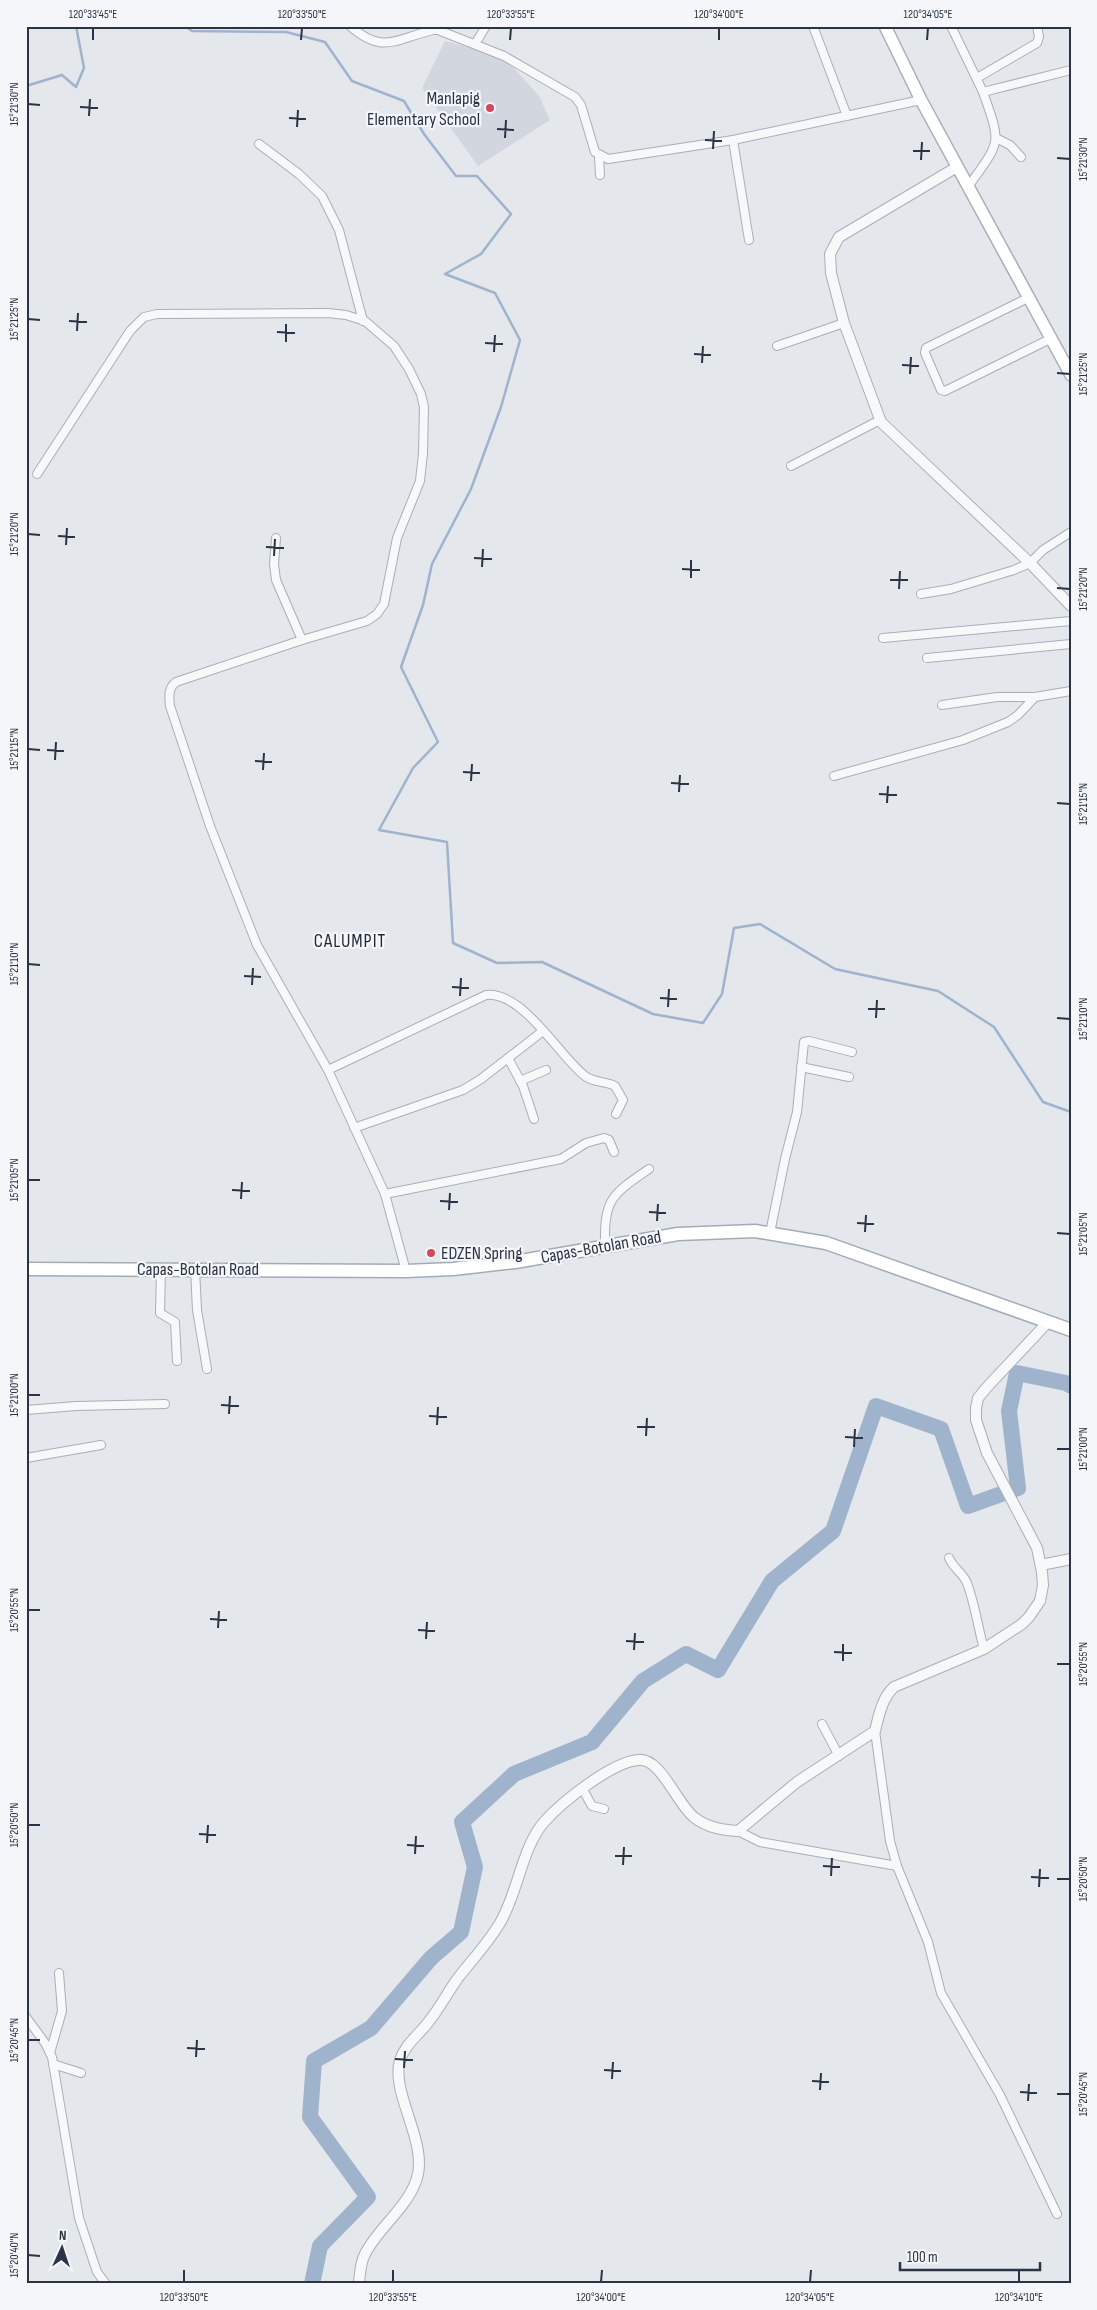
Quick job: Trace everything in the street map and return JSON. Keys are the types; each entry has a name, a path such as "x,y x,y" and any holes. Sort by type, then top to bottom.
{"main road":[{"path":"885,26 921,100 1071,375"},
{"name":"Capas-Botolan Road","path":"26,1269 406,1271 453,1269 515,1262 678,1234 717,1232 770,1233 826,1243 1071,1330"}],"street":[{"path":"350,26 363,38 376,43 389,42 433,30 504,56 575,97 581,105 595,152 599,156 613,158 733,140 921,100"},
{"path":"475,44 486,26"},
{"path":"813,26 847,116"},
{"path":"951,26 977,78 996,129 994,150 968,187"},
{"path":"977,78 1037,43 1039,37 1037,26"},
{"path":"982,92 1071,70"},
{"path":"996,138 1010,145 1021,157"},
{"path":"733,140 749,240"},
{"path":"259,144 299,174 322,196 339,230 363,321"},
{"path":"599,156 600,175"},
{"path":"957,167 842,234 836,240 830,254 831,273 844,323 880,420 1030,563 1071,606"},
{"path":"1028,298 926,348 925,353 941,390 946,391 1050,339"},
{"path":"37,474 130,331 144,317 157,314 328,313 346,315 363,321 380,332 394,346 421,394 424,407 424,428 420,481 397,538 384,604 377,614 367,621 302,640 176,682 172,686 169,698 210,826 257,944 328,1070 386,1194 406,1271"},
{"path":"777,346 844,323"},
{"path":"791,466 880,420"},
{"path":"921,594 986,579 1030,563 1043,550 1071,532"},
{"path":"276,538 274,564 276,580 302,640"},
{"path":"883,638 1071,621"},
{"path":"927,658 1071,644"},
{"path":"942,705 997,697 1034,697 1071,691"},
{"path":"834,776 963,740 1008,722 1018,715 1034,697"},
{"path":"328,1070 486,995 497,996 516,1005 590,1080 611,1084 617,1088 623,1100 616,1114"},
{"path":"354,1128 463,1090 481,1079 543,1031"},
{"path":"770,1233 797,1112 801,1067 806,1041 852,1052"},
{"path":"508,1058 520,1081 534,1118"},
{"path":"801,1067 849,1077"},
{"path":"520,1081 546,1070"},
{"path":"386,1194 561,1158 586,1143 604,1138 609,1140 614,1152"},
{"path":"605,1247 604,1221 616,1194 624,1185 649,1170"},
{"path":"161,1269 160,1312 175,1322 177,1361"},
{"path":"195,1269 197,1310 207,1369"},
{"path":"1048,1322 988,1386 977,1403 976,1420 979,1432 1004,1486 1037,1548 1043,1585 1040,1601 1022,1624 984,1650 894,1687 887,1694 883,1702 875,1731 890,1841 897,1866 928,1942 941,1992 1000,2095 1057,2214"},
{"path":"26,1410 76,1406 165,1404"},
{"path":"26,1458 101,1445"},
{"path":"949,1558 952,1566 967,1583 984,1650"},
{"path":"1041,1565 1071,1559"},
{"path":"822,1724 839,1756"},
{"path":"738,1831 797,1782 875,1731"},
{"path":"358,2284 365,2253 408,2196 416,2180 418,2167 416,2140 399,2076 399,2062 404,2050 430,2021 458,1979 499,1925 508,1909 522,1867 544,1822 582,1788 617,1767 634,1760 646,1760 656,1767 693,1817 703,1824 718,1829 738,1831 760,1842 897,1866"},
{"path":"582,1788 592,1806 604,1810"},
{"path":"50,2053 62,2010 59,1973"},
{"path":"26,2018 50,2053 79,2218 97,2272 106,2284"},
{"path":"53,2064 81,2073"}],"shaded area":[{"name":"Manlapig Elementary School","path":"445,41 504,57 539,96 550,120 478,166 422,88"}],"waterway":[{"path":"26,86 62,75 76,87 84,68 76,26"},
{"path":"185,26 192,31 286,32 325,42 352,81 404,101 424,134 456,176 477,176 511,214 481,254 445,274 495,293 520,340 501,407 471,489 432,564 423,605 401,667 438,742 413,768 379,830 447,842 453,943 497,963 542,962 653,1014 703,1023 722,994 734,928 760,924 835,969 938,991 994,1027 1043,1102 1071,1112"},
{"path":"312,2284 320,2246 368,2197 310,2117 314,2061 371,2028 431,1958 461,1932 475,1867 462,1822 514,1774 592,1742 643,1681 686,1654 718,1670 772,1581 833,1531 876,1406 941,1429 968,1506 1018,1488 1009,1411 1017,1373 1066,1383 1071,1386"}],"place":[{"name":"Manlapig Elementary School","path":"490,108"},
{"name":"EDZEN Spring","path":"431,1253"}],"district":[{"name":"CALUMPIT","path":"350,941"}]}
